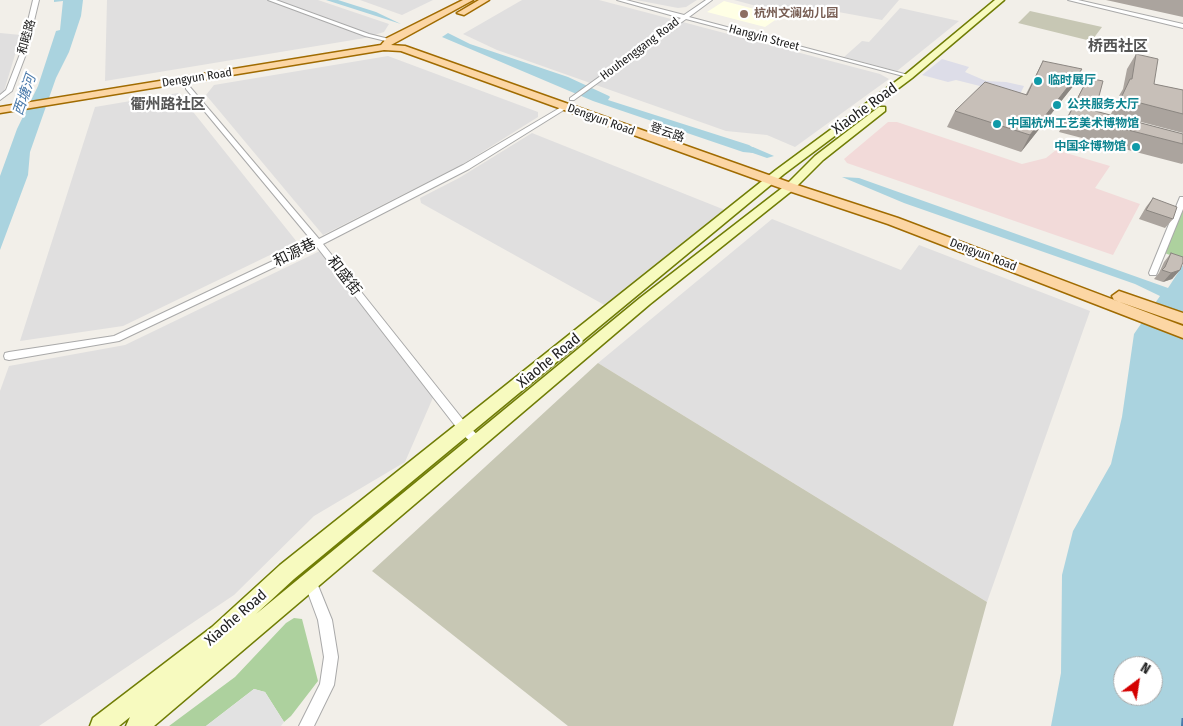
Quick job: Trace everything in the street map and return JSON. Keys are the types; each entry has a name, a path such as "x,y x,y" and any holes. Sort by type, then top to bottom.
{"main road":[{"path":"387,43 468,0"},
{"path":"405,45 485,0"},
{"name":"Xiaohe Road","path":"101,726 218,634 287,572 776,177 909,76 1000,0"},
{"name":"Xiaohe Road","path":"137,726 645,301 794,183 819,158 914,83 1008,0"},
{"name":"Dengyun Road","path":"0,110 387,43 405,45 572,100 776,177 896,217 1183,319"},
{"name":"Dengyun Road","path":"0,105 255,66"},
{"name":"Dengyun Road","path":"896,217 1183,332"}],"street":[{"name":"和睦路","path":"0,98 9,91 23,54 36,0"},
{"path":"271,0 387,43"},
{"name":"Hangyin Street","path":"620,0 909,76"},
{"name":"Houhenggang Road","path":"572,100 684,16 709,0"},
{"path":"1071,0 1183,26"},
{"name":"和盛街","path":"188,88 318,243 464,429 478,442"},
{"name":"和源巷","path":"10,356 116,339 318,243 466,168 572,100"},
{"path":"1153,273 1183,199"},
{"path":"306,726 327,685 331,657 325,620 310,582"}],"shaded area":[{"path":"107,0 318,0 389,24 384,32 365,38 105,81"},
{"path":"360,0 433,0 402,15"},
{"path":"522,0 599,0 880,74 889,79 795,147 767,135 726,131 497,50 463,34"},
{"path":"636,0 697,0 686,7 678,8"},
{"path":"734,0 899,0 882,20 822,9 809,20"},
{"name":"杭州文澜幼儿园","path":"724,1 781,16 765,27 707,12"},
{"path":"900,8 959,21 897,71 844,57 862,41 869,42"},
{"path":"1030,11 1102,27 1093,39 1087,40 1018,23"},
{"path":"0,33 21,35 4,91 0,94"},
{"path":"388,56 538,112 538,117 463,164 323,235 206,95 214,85"},
{"path":"942,59 969,67 965,72 986,81 1006,82 1024,86 1014,107 980,86 956,80 948,82 922,75"},
{"path":"178,93 297,242 123,326 20,341 95,107"},
{"path":"888,122 897,122 1022,164 1046,158 1056,150 1110,166 1095,188 1140,204 1113,255 847,163 844,159"},
{"path":"532,133 725,210 723,216 608,307 421,203 420,198 459,178"},
{"path":"772,219 901,270 919,245 1090,311 987,602 598,363"},
{"path":"322,250 435,393 405,462 314,516 234,595 39,726 0,726 0,391 9,366 125,345"},
{"path":"598,363 987,602 953,726 568,726 372,571"},
{"path":"254,689 265,692 284,722 281,726 206,726"}],"green space":[{"path":"1183,199 1183,260 1162,252"},
{"path":"294,618 302,619 318,681 291,716 284,722 265,692 254,689 206,726 169,726 235,677 286,623"}],"water":[{"path":"54,0 83,0 81,16 69,52 56,78 30,152 28,175 0,250 0,176 17,129 38,86 56,31 60,30 63,1 54,2"},
{"path":"326,0 338,0 376,12 401,24"},
{"path":"448,33 470,44 568,77 609,96 608,100 749,145 764,154 743,152 593,101 442,37"},
{"path":"842,177 859,178 1168,288 1183,265 1183,726 1051,726 1061,673 1062,575 1073,531 1111,464 1122,417 1134,334 1160,296 1135,284 904,203"}],"building":[{"path":"1136,54 1158,59 1154,84 1183,90 1183,114 1121,98 1130,79 1132,79"},
{"path":"1043,61 1082,69 1030,135 955,111 985,82 1027,95"},
{"path":"1088,78 1103,81 1095,111 1183,134 1183,144 1069,115"},
{"path":"1153,198 1177,207 1173,219 1146,210"},
{"path":"1171,253 1183,257 1183,262 1180,270 1171,273 1162,270"}],"waterway":[{"path":"750,149 770,156"}],"ferry route":[{"path":"1182,726 1183,712"}],"place":[{"name":"杭州文澜幼儿园","path":"744,14"},
{"name":"临时展厅","path":"1038,81"},
{"name":"公共服务大厅","path":"1057,105"},
{"name":"中国杭州工艺美术博物馆","path":"997,124"},
{"name":"中国伞博物馆","path":"1136,147"}],"district":[{"name":"桥西社区","path":"1118,47"},
{"name":"衢州路社区","path":"168,105"}],"water label":[{"name":"西塘河","path":"25,95"}]}
